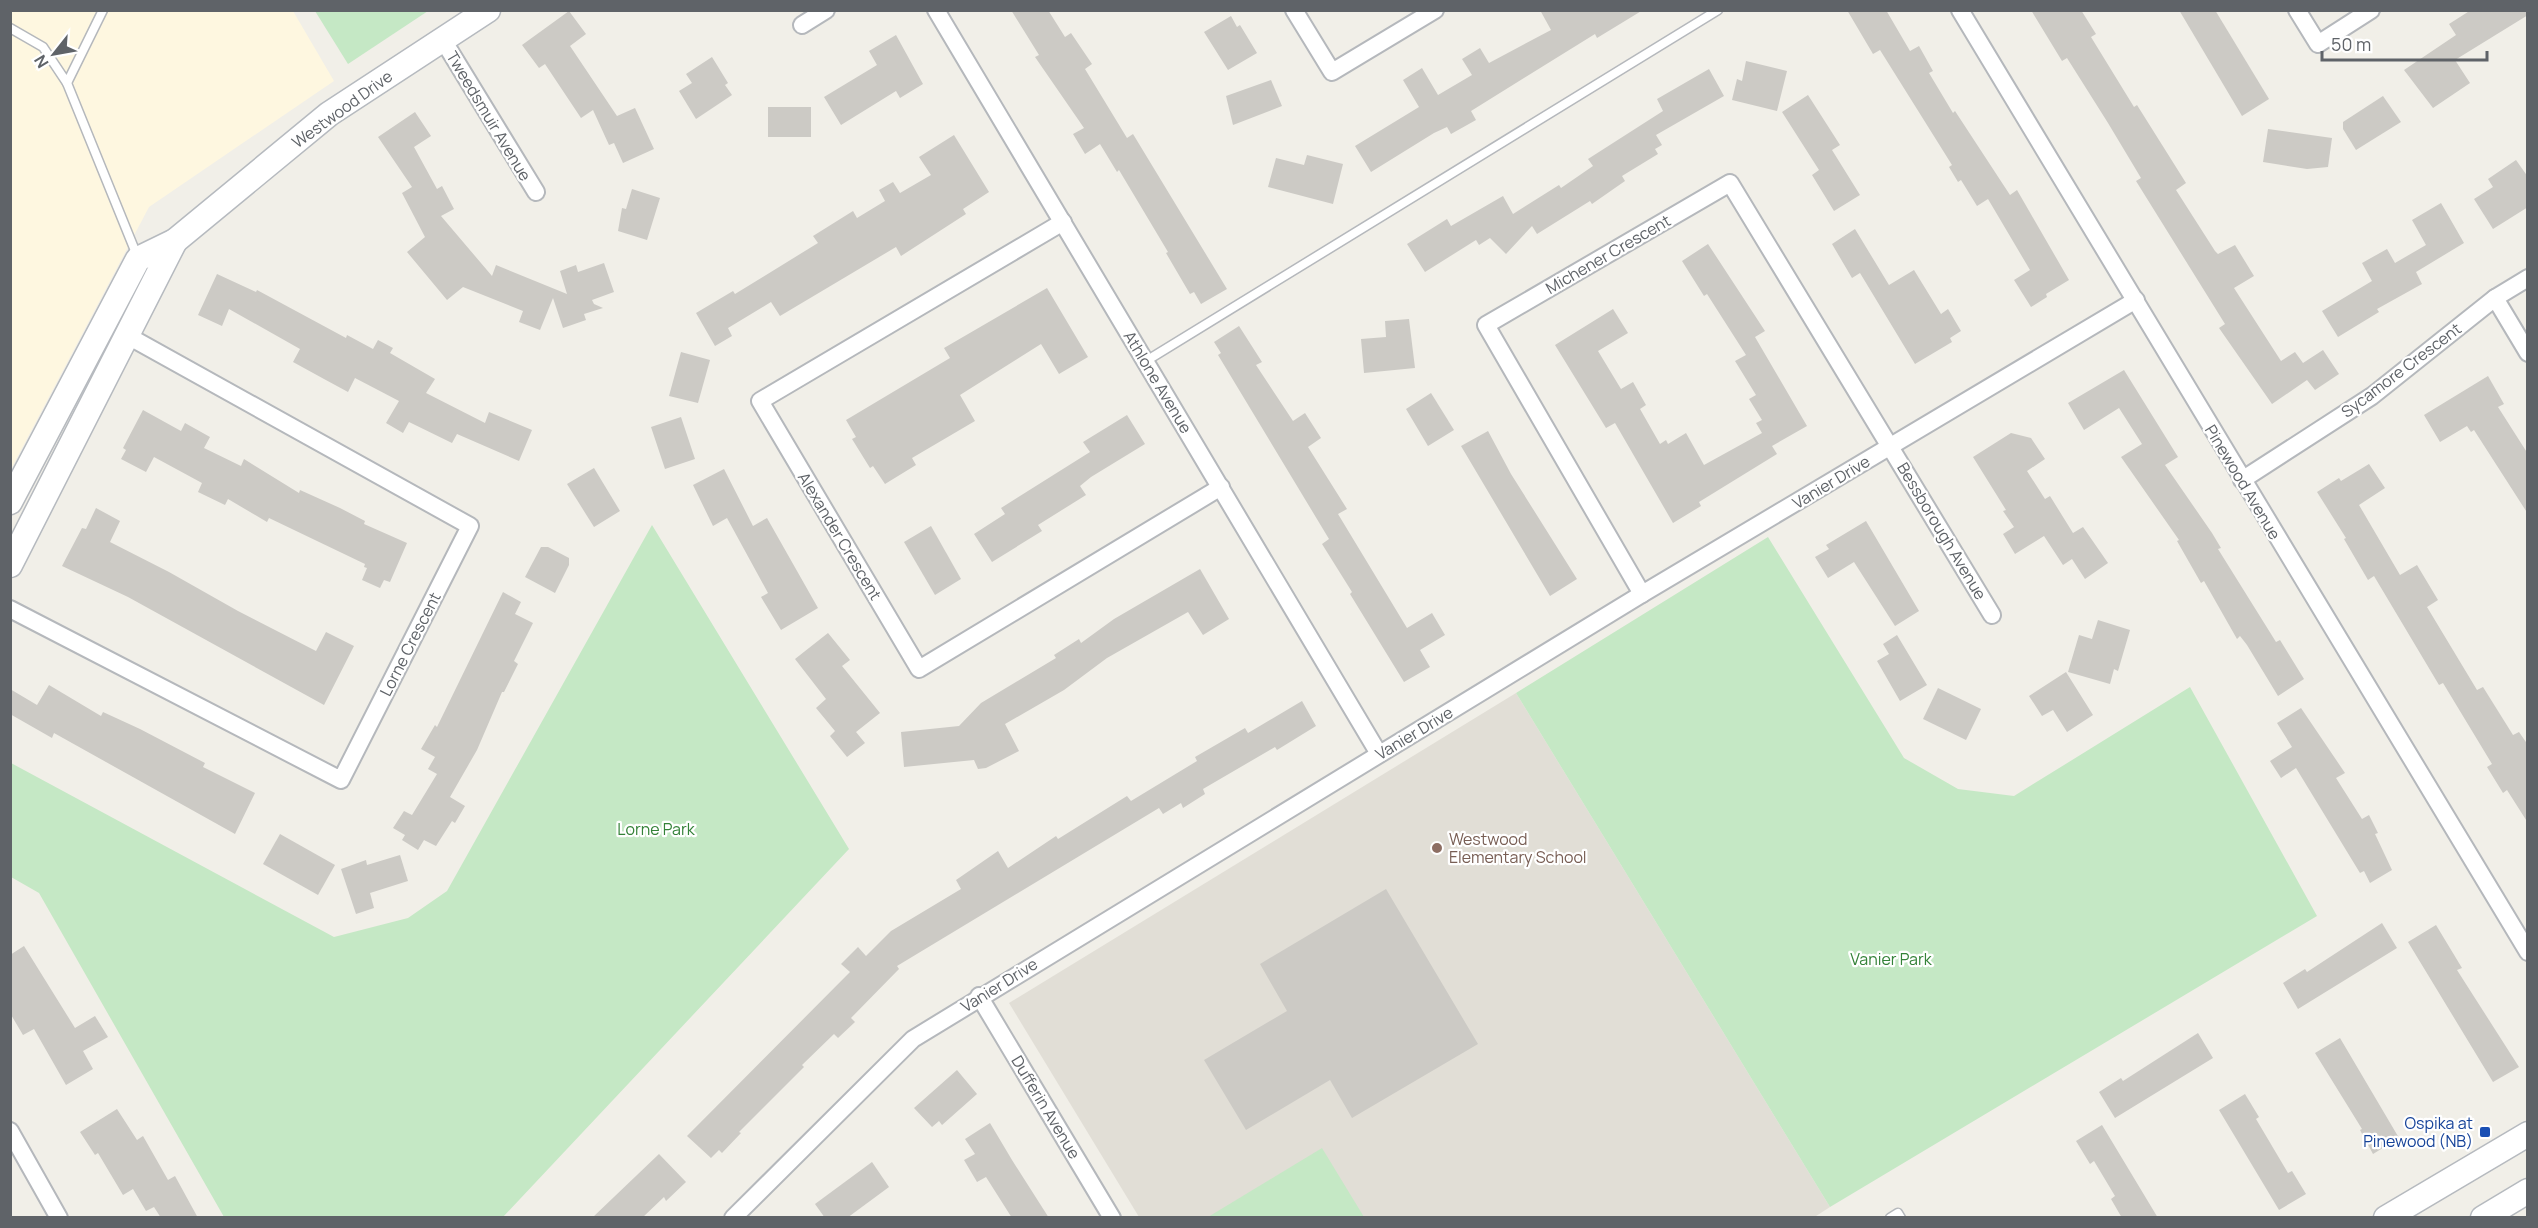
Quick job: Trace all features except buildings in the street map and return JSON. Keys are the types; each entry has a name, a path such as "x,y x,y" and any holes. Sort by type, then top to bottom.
{"street":[{"name":"Westwood Drive","path":"138,259 175,241 329,114 488,10"},
{"path":"802,25 826,10"},
{"name":"Athlone Avenue","path":"936,10 1379,754"},
{"path":"1294,10 1332,72 1435,10"},
{"name":"Pinewood Avenue","path":"1960,10 2528,952"},
{"path":"2297,10 2318,44 2371,10"},
{"name":"Tweedsmuir Avenue","path":"443,40 536,192"},
{"name":"Michener Crescent","path":"1642,594 1486,325 1730,183 1892,447"},
{"name":"Alexander Crescent","path":"1063,222 760,401 907,649 919,669 1221,487"},
{"name":"Westwood Drive","path":"10,565 175,241"},
{"path":"10,502 138,259"},
{"name":"Sycamore Crescent","path":"2242,480 2372,396 2495,298 2528,278"},
{"path":"2495,298 2528,353"},
{"name":"Vanier Drive","path":"743,1214 913,1039 979,996 1642,594 2136,300"},
{"name":"Lorne Crescent","path":"10,609 341,780 470,526 128,336"},
{"name":"Bessborough Avenue","path":"1892,447 1992,615"},
{"name":"Dufferin Avenue","path":"979,996 1112,1218"},
{"path":"10,1131 59,1218"},
{"path":"2386,1218 2528,1134"},
{"path":"2482,1218 2528,1191"}],"lane":[{"path":"67,83 103,10"},
{"path":"1146,361 1718,10"},
{"path":"10,28 43,47 67,83 138,259"},
{"path":"1890,1218 1898,1213 1901,1218"}],"shaded area":[{"path":"11,11 293,11 334,81 149,207 11,469"},
{"name":"Westwood Elementary School","path":"1516,693 1830,1207 1813,1218 1139,1217 1009,1003"}],"green space":[{"path":"315,11 428,11 348,64"},
{"name":"Lorne Park","path":"652,525 849,849 503,1217 224,1217 39,893 11,877 11,763 334,937 408,918 447,891"},
{"name":"Vanier Park","path":"1768,537 1904,758 1958,789 2014,796 2190,687 2317,916 1830,1207 1516,693"},
{"path":"1322,1148 1364,1217 1208,1217"}],"place":[{"name":"Westwood Elementary School","path":"1437,848"},
{"name":"Ospika at Pinewood (NB)","path":"2485,1132"}]}
